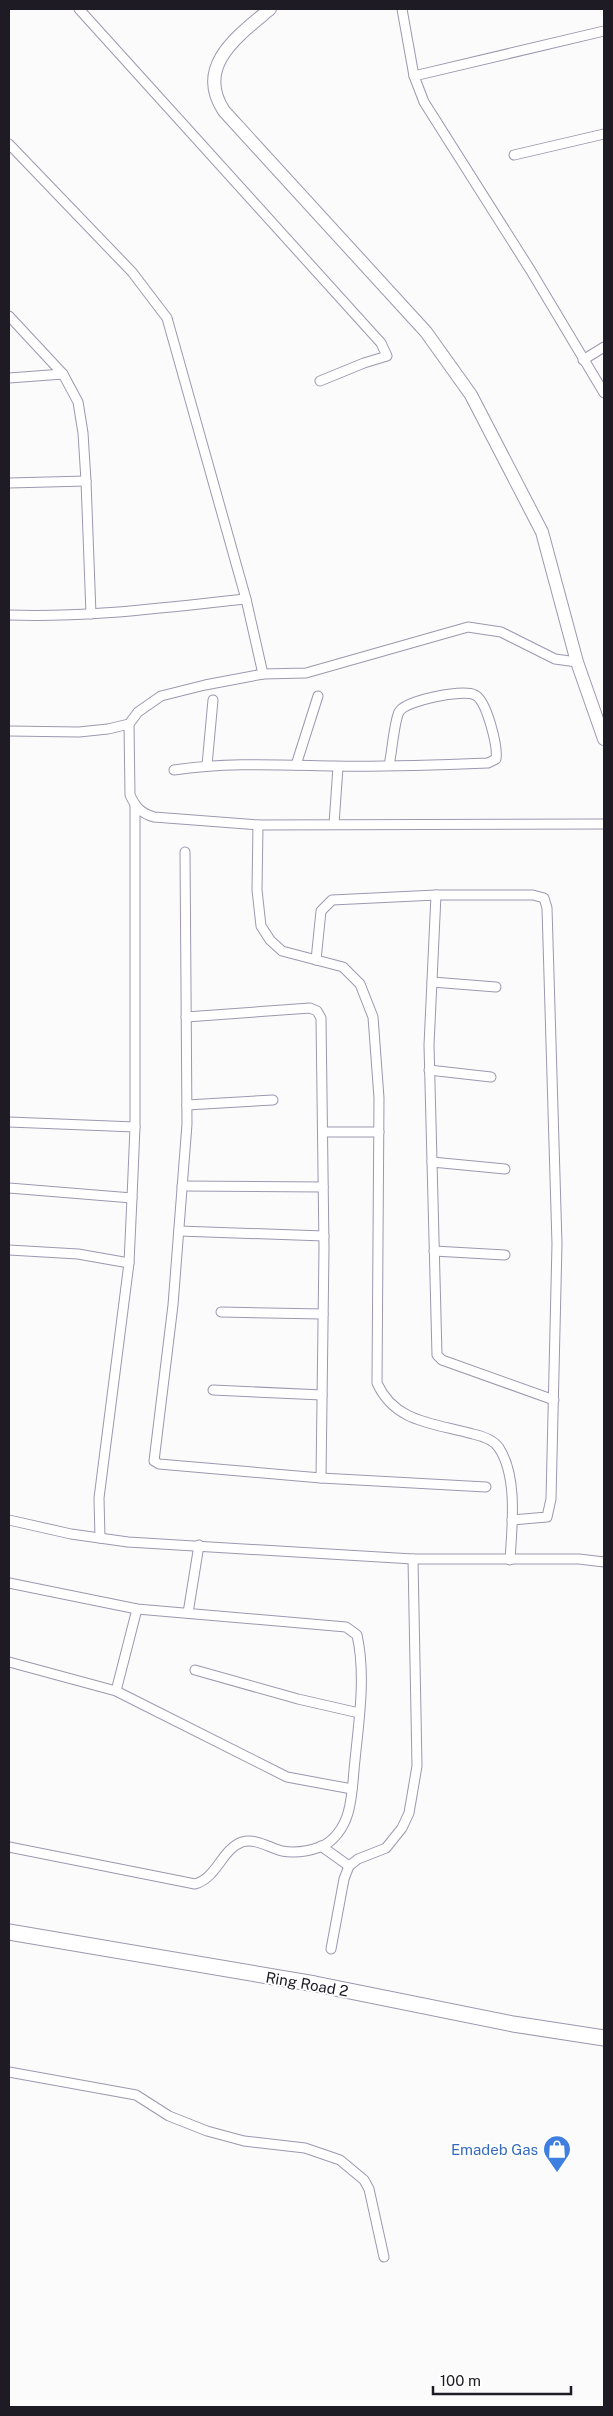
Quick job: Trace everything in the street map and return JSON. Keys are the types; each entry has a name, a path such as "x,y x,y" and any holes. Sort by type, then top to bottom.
{"main road":[{"name":"Ring Road 2","path":"9,1932 315,1984 513,2024 604,2038"}],"street":[{"path":"79,9 381,343 387,356 364,362 320,381"},
{"path":"270,9 239,35 222,56 214,73 214,88 217,100 224,111 426,332 471,395 542,532 577,662 604,739"},
{"path":"402,9 414,76 424,102 531,271 604,393"},
{"path":"414,76 604,31"},
{"path":"514,155 604,134"},
{"path":"9,144 132,272 168,318 246,599 262,674"},
{"path":"9,316 63,374 78,402 83,433 92,614"},
{"path":"583,360 604,347"},
{"path":"9,378 63,374"},
{"path":"9,483 86,481"},
{"path":"9,615 54,616 92,614 246,599"},
{"path":"577,662 555,659 501,632 468,627 306,673 262,674 161,696 138,712 129,724 130,795 142,814 163,819 258,825 604,824"},
{"path":"174,770 207,765 338,766 389,765 488,763 496,759 497,750 482,702 475,695 467,694 418,700 406,705 399,713 389,765"},
{"path":"296,765 318,696"},
{"path":"207,765 213,700"},
{"path":"9,731 79,732 108,729 129,724"},
{"path":"334,824 338,766"},
{"path":"100,1538 100,1498 129,1263 135,1127 135,805"},
{"path":"258,825 257,890 261,926 270,940 282,951 343,968 360,984 373,1017 379,1132 377,1382 384,1398 393,1407 410,1417 485,1437 498,1447 507,1466 511,1491 510,1560"},
{"path":"184,852 187,1105 173,1305 154,1460 159,1464 321,1478 486,1487"},
{"path":"316,960 321,911 332,900 436,895 533,895 544,898 548,908 557,1244 551,1499 547,1517 512,1520"},
{"path":"436,895 429,1070 437,1355 442,1360 554,1400"},
{"path":"432,982 496,986"},
{"path":"186,1017 310,1008 317,1011 321,1018 324,1236 321,1478"},
{"path":"429,1070 491,1077"},
{"path":"187,1105 273,1100"},
{"path":"9,1122 135,1127"},
{"path":"323,1132 379,1132"},
{"path":"432,1162 505,1169"},
{"path":"182,1186 323,1187"},
{"path":"9,1188 132,1198"},
{"path":"179,1231 324,1236"},
{"path":"9,1250 78,1254 129,1263"},
{"path":"434,1251 505,1256"},
{"path":"221,1312 323,1314"},
{"path":"213,1390 322,1395"},
{"path":"9,1520 71,1534 128,1542 412,1559 579,1559 604,1562"},
{"path":"188,1613 200,1545"},
{"path":"331,1949 344,1879 349,1866 358,1859 386,1848 402,1828 409,1813 417,1766 412,1559"},
{"path":"9,1583 137,1608 346,1627 357,1635 360,1648 359,1713 348,1814 338,1834 321,1846 303,1851 284,1851 253,1841 244,1842 236,1845 208,1878 195,1884 9,1847"},
{"path":"116,1691 137,1608"},
{"path":"9,1662 116,1691 286,1777 352,1788"},
{"path":"195,1670 298,1699 359,1713"},
{"path":"321,1846 349,1866"},
{"path":"9,2072 136,2095 169,2116 207,2131 244,2141 305,2148 340,2160 364,2180 369,2189 384,2257"}],"place":[{"name":"Emadeb Gas","path":"557,2173"}]}
